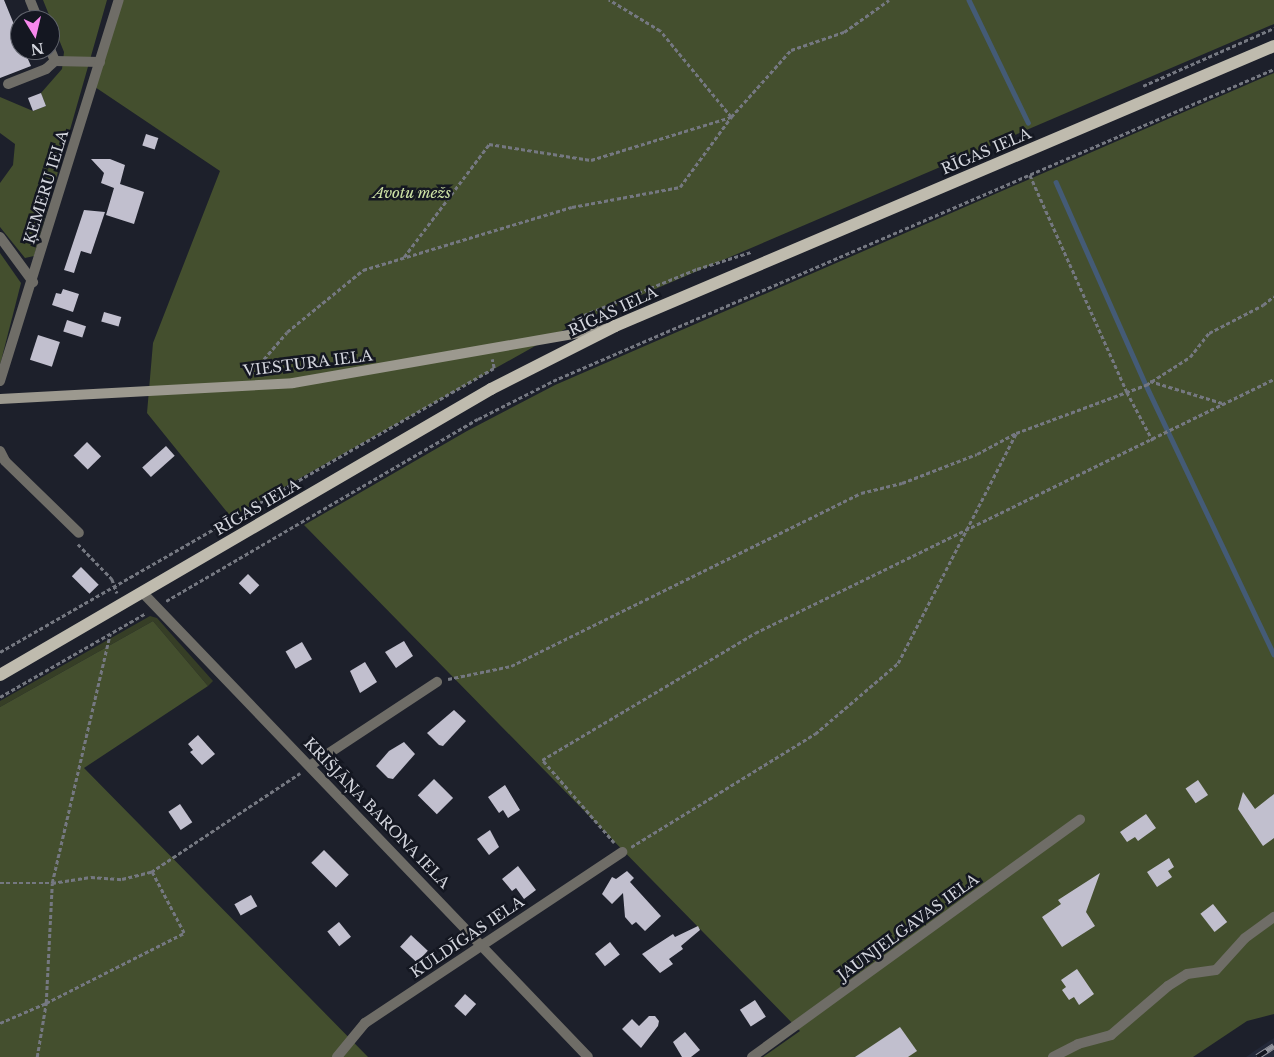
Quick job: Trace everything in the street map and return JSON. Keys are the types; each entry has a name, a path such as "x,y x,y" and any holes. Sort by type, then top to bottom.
{"main road":[{"name":"RĪGAS IELA","path":"0,675 491,389 615,326 1274,46"}],"street":[{"name":"ĶEMERU IELA","path":"0,381 33,282 119,0"},
{"path":"8,84 46,69 55,61 100,62"},
{"path":"0,237 33,282"},
{"name":"VIESTURA IELA","path":"0,399 239,387 358,374 615,326"},
{"path":"0,452 5,461 79,533"},
{"name":"KRIŠJĀŅA BARONA IELA","path":"142,592 158,606 311,765 588,1057"},
{"path":"311,765 437,682"},
{"name":"JAUNJELGAVAS IELA","path":"752,1057 1080,820"},
{"name":"KULDĪGAS IELA","path":"337,1057 365,1024 622,852"},
{"path":"1053,1057 1078,1044 1111,1035 1168,986 1187,974 1216,970 1245,938 1274,917"}],"path":[{"path":"609,0 660,31 732,117"},
{"path":"239,387 287,332 363,270 572,207 680,187 732,117 790,50 844,32 889,0"},
{"path":"0,697 478,419 553,381 1274,69"},
{"path":"403,258 489,144 591,160 732,117"},
{"path":"1030,174 1127,392 1153,441"},
{"path":"437,682 511,666 861,493 902,483 977,454 1016,433 1127,392 1150,381 1190,357 1208,333 1263,305 1274,296"},
{"path":"1016,433 966,531 898,663 815,734 622,852 542,760 756,633 966,531 1153,441 1274,379"},
{"path":"1150,381 1225,404"},
{"path":"79,533 78,545 112,579 113,587"},
{"path":"36,1057 46,1003 52,884 110,634"},
{"path":"0,883 52,884 91,877 122,879 152,872 311,765"},
{"path":"0,1023 46,1003 184,933 152,872"}],"shaded area":[{"path":"1274,1038 1274,1057 1246,1057 1256,1050"}],"green space":[{"path":"43,0 107,0 34,256 25,258 0,227 0,183 13,165 15,144 0,133 0,97 33,111 46,106 41,93 62,69 64,52 60,42 60,10 47,10"},
{"name":"Avotu mežs","path":"119,0 1274,0 1274,24 576,323 231,517 147,413 153,343 220,171 92,85"},
{"path":"1274,73 1274,1014 1247,1021 1193,1057 763,1057 800,1031 304,525 467,431 555,385"},
{"path":"0,253 21,283 0,365"},
{"path":"150,616 157,618 213,681 208,686 153,621 0,707 0,701"},
{"path":"153,621 208,686 84,768 368,1057 0,1057 0,707"}],"building":[{"path":"0,0 4,0 10,15 10,60 28,60 31,66 0,78"},
{"path":"41,93 46,106 33,111 28,98"},
{"path":"146,134 158,138 155,149 142,145"},
{"path":"91,159 110,159 125,165 120,184 144,192 134,224 106,215 114,188 101,183 104,173"},
{"path":"84,210 105,212 91,254 81,251 74,273 64,270"},
{"path":"63,289 79,294 73,312 52,305 56,293 61,294"},
{"path":"104,312 121,317 119,327 101,322"},
{"path":"67,320 86,326 82,338 63,331"},
{"path":"38,335 60,342 52,367 30,360"},
{"path":"87,442 101,456 88,470 74,455"},
{"path":"166,446 175,456 151,477 142,467"},
{"path":"81,567 99,585 89,594 72,576"},
{"path":"248,574 259,585 250,595 239,583"},
{"path":"404,641 413,656 396,668 385,652"},
{"path":"302,642 312,659 296,669 286,652"},
{"path":"365,662 377,682 360,693 350,671"},
{"path":"454,710 466,721 443,746 439,745 427,733"},
{"path":"198,735 215,754 202,765 190,752 193,750 188,744"},
{"path":"404,742 415,754 393,779 388,778 376,766 389,751"},
{"path":"434,779 453,798 437,814 418,795"},
{"path":"1198,780 1208,795 1196,803 1186,788"},
{"path":"505,785 520,810 508,818 503,810 499,813 488,797"},
{"path":"1243,792 1255,809 1274,794 1274,838 1263,846 1238,809"},
{"path":"180,804 192,822 181,830 168,812"},
{"path":"1146,814 1156,828 1138,841 1135,837 1127,842 1120,832"},
{"path":"490,830 499,847 489,855 477,839"},
{"path":"324,850 349,875 336,887 311,863"},
{"path":"1169,858 1174,867 1168,871 1172,877 1157,887 1147,872"},
{"path":"518,866 536,890 524,899 516,888 512,891 502,879"},
{"path":"627,871 634,878 630,882 661,916 645,931 636,922 632,925 625,917 623,893 612,904 602,894 612,877 616,879"},
{"path":"1100,873 1086,912 1095,926 1062,947 1042,917 1061,904 1058,900"},
{"path":"251,895 257,906 241,916 234,904"},
{"path":"1213,904 1227,922 1215,932 1200,914"},
{"path":"339,922 351,937 339,946 327,931"},
{"path":"698,926 700,930 681,946 683,949 669,959 673,964 660,973 642,954 673,934 675,937"},
{"path":"411,935 428,951 417,962 400,947"},
{"path":"610,942 620,955 605,966 595,954"},
{"path":"1077,969 1094,994 1079,1005 1074,997 1069,1000 1062,990 1066,987 1061,980"},
{"path":"465,994 476,1004 465,1016 454,1006"},
{"path":"755,1000 766,1017 751,1027 740,1010"},
{"path":"649,1016 655,1016 659,1021 658,1026 641,1048 622,1029 632,1019 639,1026"},
{"path":"900,1027 917,1051 908,1057 855,1057"},
{"path":"685,1032 700,1050 691,1057 682,1057 673,1042"}],"waterway":[{"path":"969,0 1028,122"},
{"path":"1056,182 1146,385 1274,654"}],"railway":[{"path":"1257,1057 1274,1046"}]}
